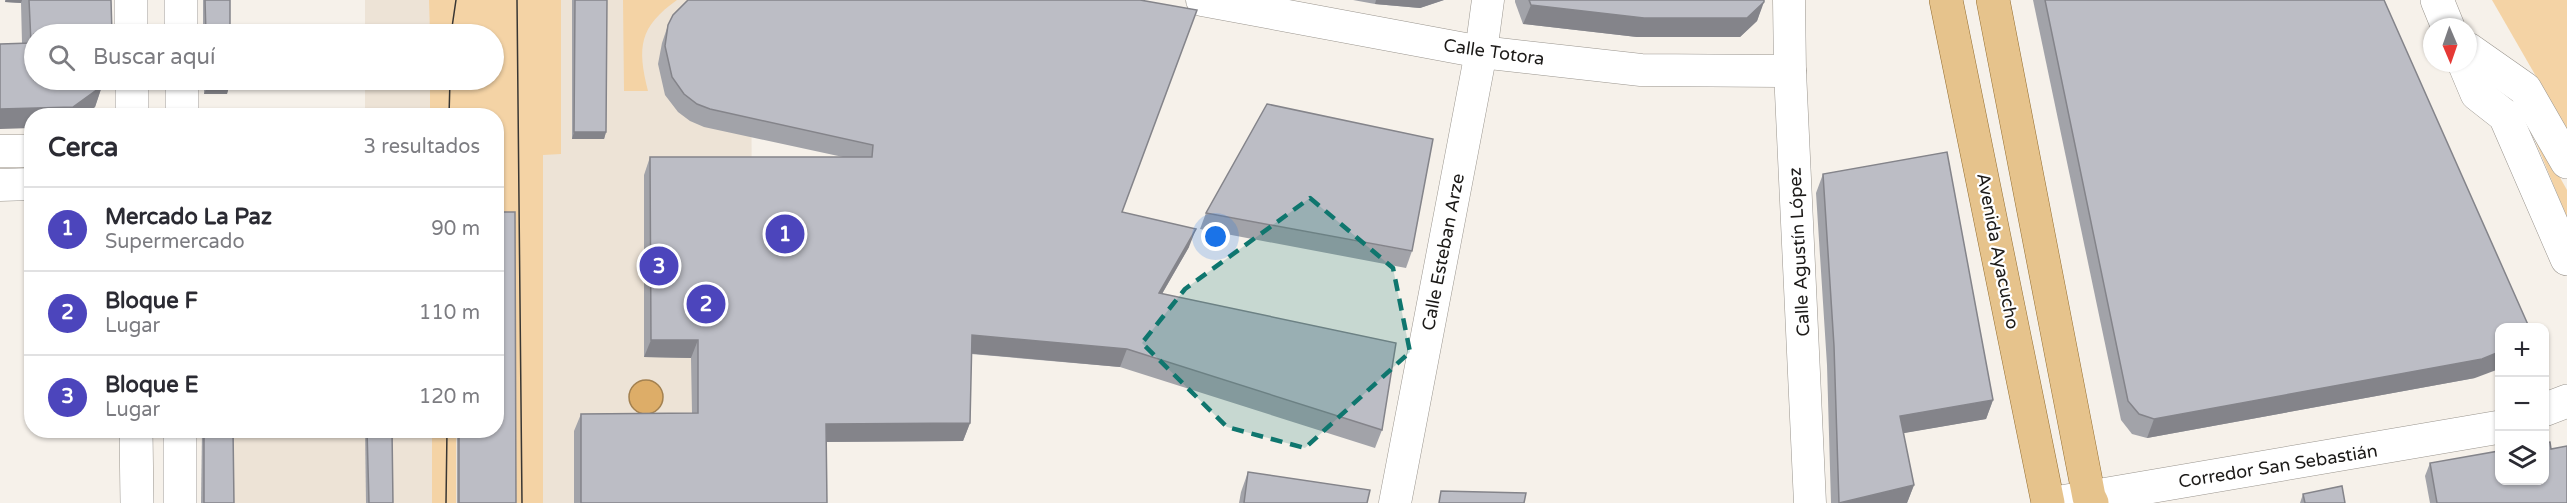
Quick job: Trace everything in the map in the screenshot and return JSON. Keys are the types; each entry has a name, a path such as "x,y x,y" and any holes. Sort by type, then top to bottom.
{"main road":[{"name":"Avenida Ayacucho","path":"1946,0 2048,503"},
{"path":"1993,0 2091,500"}],"street":[{"path":"131,0 131,24"},
{"path":"181,0 181,24"},
{"name":"Calle Totora","path":"1202,0 1481,52 1641,70 1790,71"},
{"name":"Calle Esteban Arze","path":"1395,503 1481,52 1488,0"},
{"name":"Calle Agustín López","path":"1789,0 1790,71 1810,503"},
{"path":"2437,0 2444,18"},
{"path":"2477,55 2525,89 2567,162"},
{"path":"2468,72 2477,94 2505,116 2567,259"},
{"path":"132,90 132,108"},
{"path":"182,90 182,108"},
{"path":"0,151 24,151"},
{"path":"0,184 24,184"},
{"name":"Corredor San Sebastián","path":"2055,503 2091,500 2495,428"},
{"path":"136,438 137,503"},
{"path":"180,438 180,503"}],"highlighted area":[{"path":"1310,198 1393,268 1410,352 1305,448 1227,427 1142,343 1185,289"}],"shaded area":[{"path":"365,0 751,0 753,503 231,503 230,438 504,438 504,108 365,108 365,90 504,90 504,24 365,24"},
{"path":"429,0 561,0 561,154 543,155 543,503 514,503 504,336 504,108 430,108 430,90 504,90 504,24 430,24"},
{"path":"623,0 677,0 655,19 644,39 642,50 648,91 624,91"},
{"path":"2492,0 2567,0 2567,130"},
{"path":"2524,113 2567,190 2567,218"},
{"path":"646,380 658,385 663,397 658,409 646,414 634,409 629,397 634,385"},
{"path":"432,438 456,438 456,503 432,503"}],"building":[{"path":"29,0 111,0 112,24 30,24"},
{"path":"205,0 230,0 230,24 206,24"},
{"path":"575,0 607,0 606,132 574,132"},
{"path":"688,0 1140,0 1197,10 1122,212 1196,229 1159,293 1396,343 1382,430 1127,349 972,335 970,423 826,424 827,503 581,503 581,414 698,413 698,340 651,340 650,157 872,157 873,145 710,109 697,104 684,94 672,77 665,46 668,25 673,15"},
{"path":"1529,0 1764,0 1764,2 1747,18 1644,18 1531,5"},
{"path":"2045,0 2384,0 2527,323 2495,323 2495,354 2482,359 2154,419 2139,414 2128,401"},
{"path":"24,43 24,90 96,90 73,107 0,109 0,44"},
{"path":"1267,104 1433,139 1412,251 1206,213"},
{"path":"1947,152 1993,400 1900,416 1914,485 1839,503 1834,346 1823,174"},
{"path":"504,212 515,212 516,503 459,503 459,438 504,438"},
{"path":"204,438 233,438 234,503 204,503"},
{"path":"367,438 392,438 393,503 369,503"},
{"path":"2549,442 2551,449 2567,446 2567,503 2437,503 2430,463 2495,452 2495,485 2549,485"},
{"path":"1248,472 1370,490 1367,503 1244,503"},
{"path":"2342,486 2345,503 2305,503 2303,494"},
{"path":"1441,491 1526,493 1524,503 1439,503"}],"tram line":[{"path":"452,24 456,0"},
{"path":"517,0 522,503"},
{"path":"449,108 450,90"},
{"path":"446,503 447,438"}],"place":[{"name":"Mercado La Paz","path":"785,234"},
{"name":"Bloque E","path":"659,266"},
{"name":"Bloque F","path":"706,304"}]}
